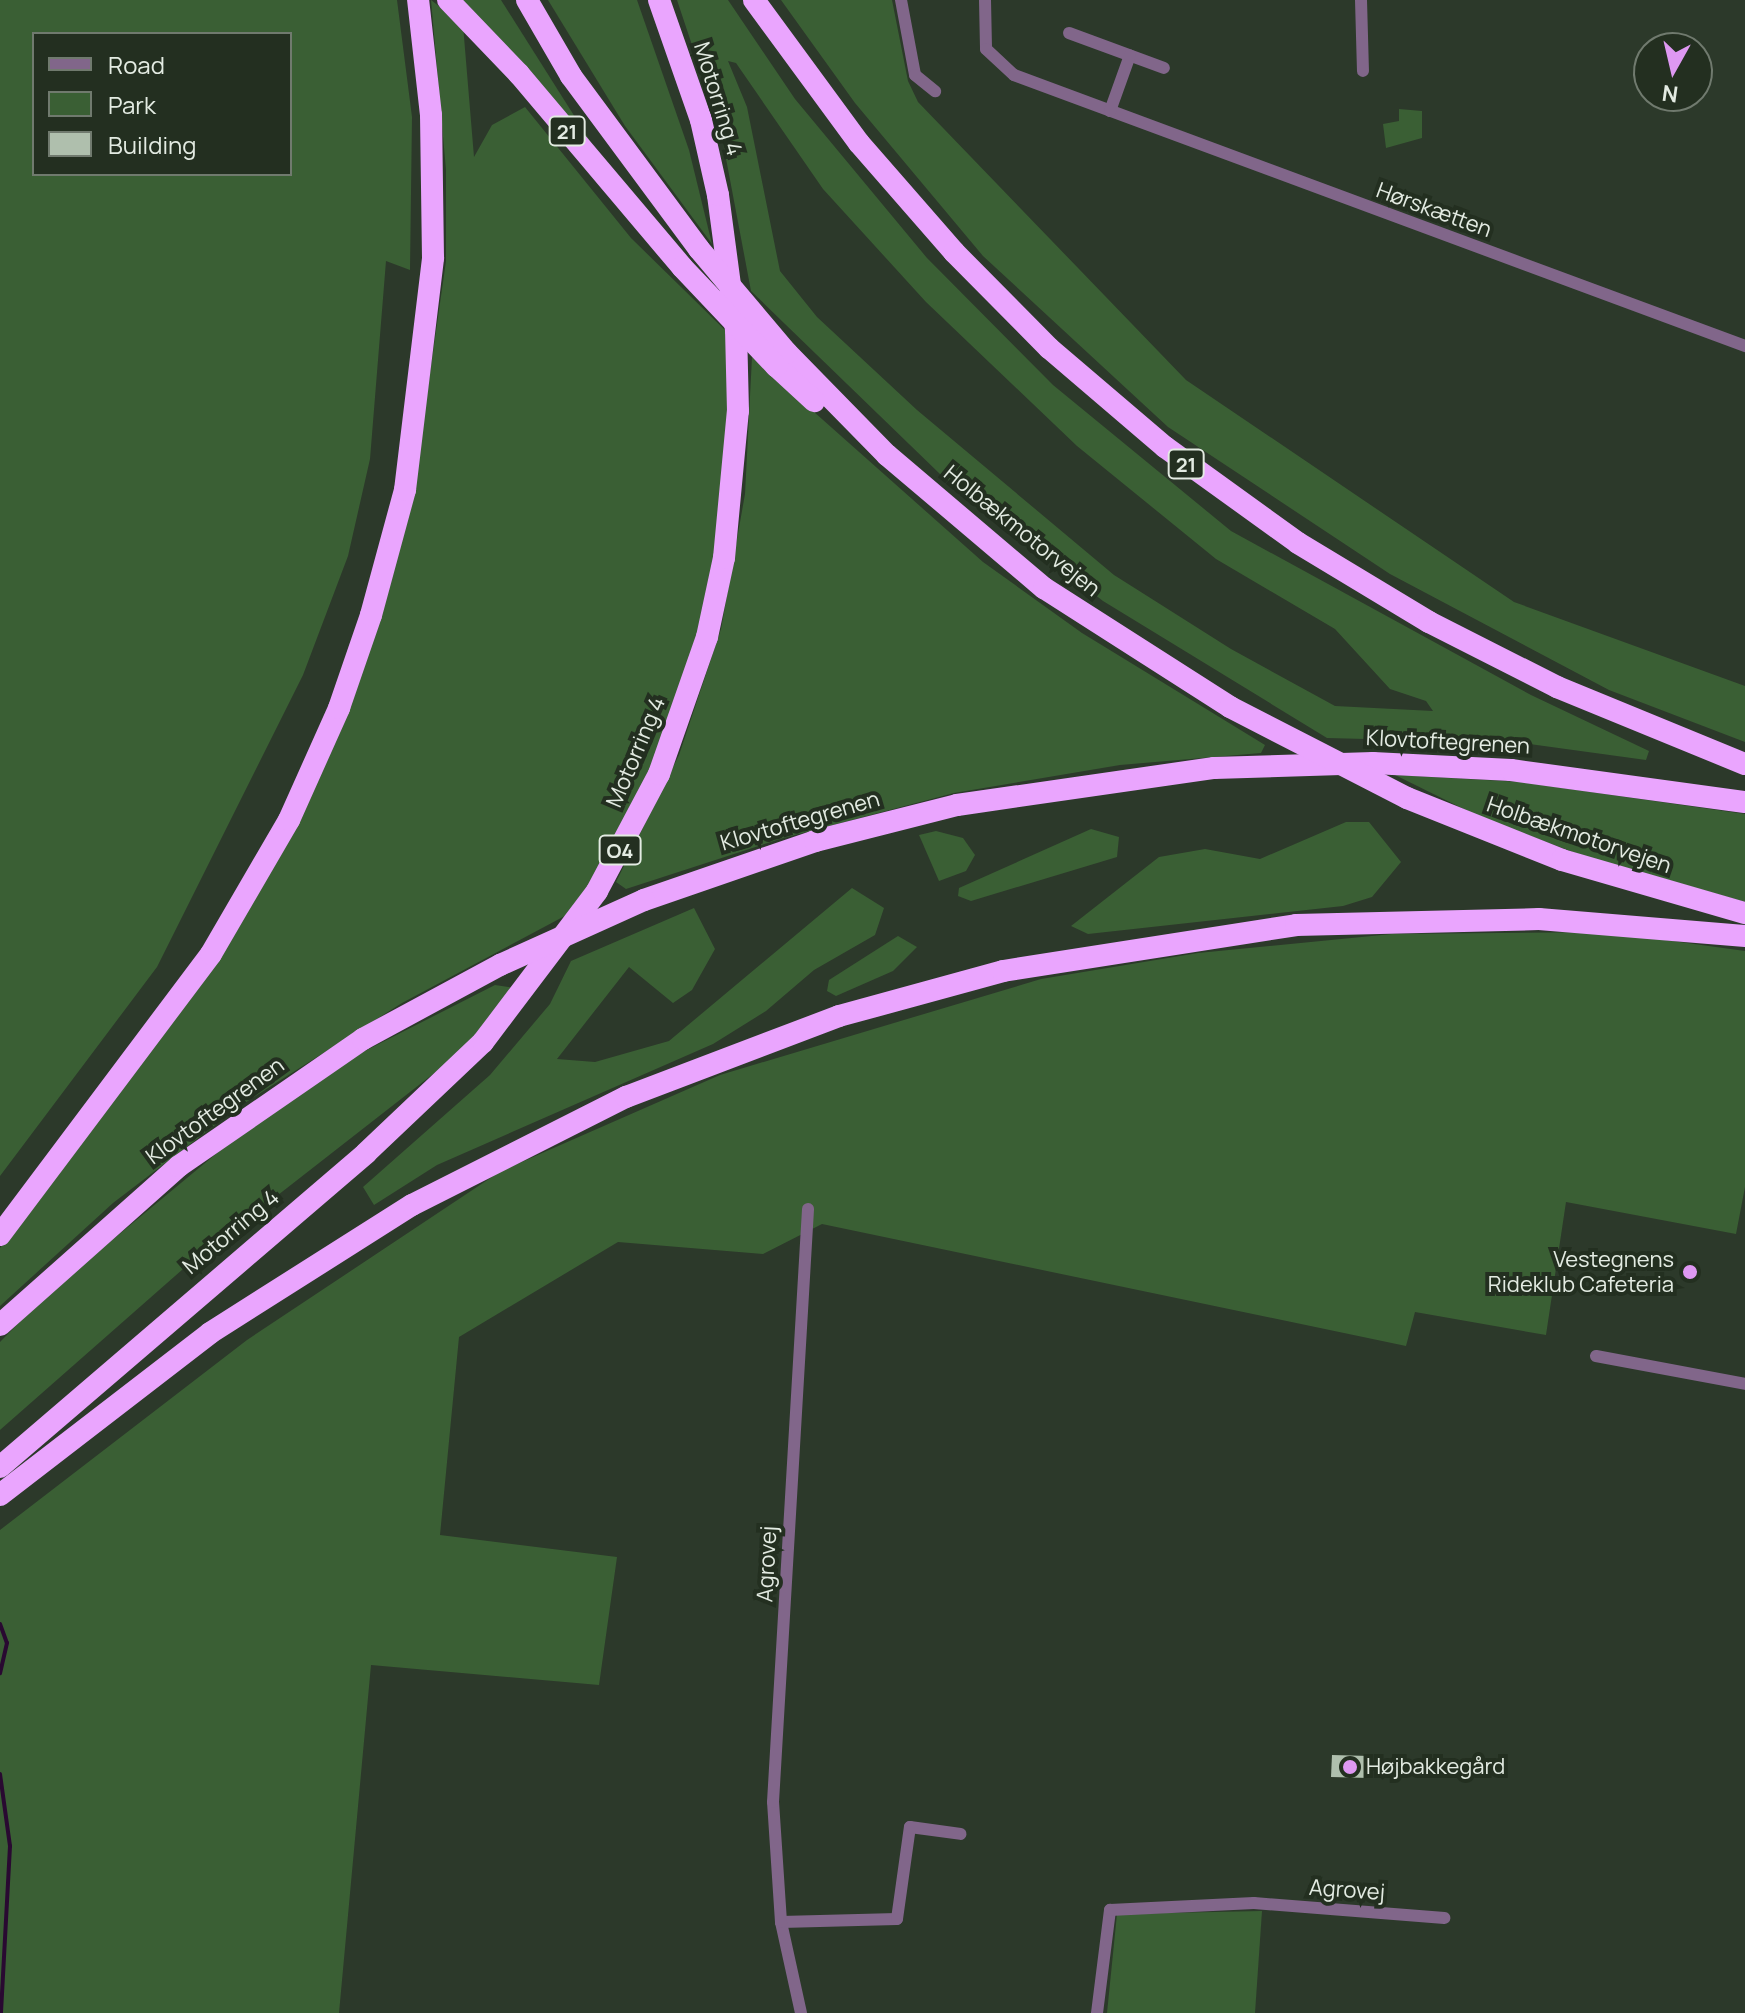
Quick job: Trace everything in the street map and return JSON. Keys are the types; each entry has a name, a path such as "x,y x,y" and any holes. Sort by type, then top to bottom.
{"highway":[{"path":"0,1235 211,954 289,820 339,708 405,490 423,380 434,198 418,0"},
{"name":"21","path":"448,0 519,74 682,267 781,359"},
{"name":"21","path":"527,0 571,76 781,359"},
{"name":"Motorring 4","path":"0,1467 366,1153 483,1042 597,891 659,774 707,637 724,558 738,411 735,317 718,195 701,120 659,0"},
{"name":"21","path":"754,0 859,143 954,252 1049,348 1175,455 1298,543 1429,622 1557,687 1745,764"},
{"name":"Holbækmotorvejen","path":"781,359 920,498 980,534 1044,588 1230,707 1407,798 1562,860 1745,913"},
{"name":"Klovtoftegrenen","path":"0,1325 179,1166 363,1039 500,965 644,900 815,841 957,805 1200,769 1446,765 1596,778 1745,802"},
{"path":"0,1495 210,1333 412,1205 626,1097 839,1016 1032,965 1296,925 1539,919 1745,936"}],"street":[{"path":"901,0 915,75 935,91"},
{"name":"Hørskætten","path":"985,0 981,33 992,61 1110,111 1745,346"},
{"path":"1361,0 1363,71"},
{"path":"1069,33 1164,68"},
{"path":"1110,111 1130,55"},
{"name":"Agrovej","path":"801,2013 781,1922 773,1802 808,1209"},
{"path":"1596,1356 1745,1384"},
{"path":"781,1922 897,1919 910,1827 961,1834"},
{"name":"Agrovej","path":"1097,2013 1110,1910 1254,1903 1444,1918"}],"green space":[{"path":"0,0 397,0 412,117 410,270 386,261 370,459 348,556 303,675 157,967 0,1176"},
{"path":"431,0 463,25 474,157 492,125 525,107 631,238 730,335 724,504 701,627 662,746 576,910 402,1003 240,1106 113,1203 0,1306 0,1248 284,845 414,485 446,261 446,170"},
{"path":"463,0 501,0 592,144"},
{"path":"548,0 637,0 689,150 712,244 625,126"},
{"path":"677,0 728,0 795,99 927,258 1053,385 1231,531 1531,695 1649,751 1646,760 1523,743 1327,738 1103,601 940,474 751,291 721,132","holes":["728,61 736,63 823,189 926,302 1077,446 1216,559 1335,629 1390,689 1426,701 1433,711 1335,706 1231,649 1114,575 917,410 817,317 780,271 747,107"]},
{"path":"781,0 892,0 908,81 918,102 1186,380 1514,602 1745,686 1745,742 1609,690 1390,574 1168,427 983,256 855,103"},
{"path":"1399,109 1422,111 1422,138 1386,148 1383,124 1399,121"},
{"path":"752,357 983,562 1082,633 1265,745 1261,753 1120,765 954,793 780,839 626,889 616,882 679,755 721,629 745,494"},
{"path":"1395,775 1521,782 1745,814 1745,902 1581,855 1478,816"},
{"path":"1346,822 1369,822 1401,862 1372,897 1343,906 1088,934 1071,926 1159,857 1205,849 1260,859"},
{"path":"1091,829 1119,837 1117,857 971,901 958,896 959,888"},
{"path":"936,831 963,838 975,855 966,871 939,881 919,835"},
{"path":"852,888 884,908 875,935 814,970 766,1011 713,1044 437,1165 374,1205 363,1187 490,1075 550,1004 571,961 694,908 715,949 692,990 673,1003 629,967 557,1059 595,1062 669,1041"},
{"path":"1607,932 1745,951 1745,1187 1736,1234 1566,1202 1546,1335 1415,1312 1406,1346 822,1224 763,1254 618,1242 459,1337 440,1535 617,1557 599,1685 371,1665 339,2013 0,2013 0,1530 247,1340 501,1171 720,1075 1041,979 1198,953 1392,934"},
{"path":"898,936 917,947 893,971 836,996 827,991 829,980"},
{"path":"495,985 514,988 460,1053 183,1269 0,1430 0,1342 46,1295 252,1124 353,1057"},
{"path":"1262,1911 1255,2013 1107,2013 1117,1914"}],"building":[{"name":"Højbakkegård","path":"1332,1755 1370,1756 1369,1778 1331,1777"}],"waterway":[{"path":"0,1624 7,1643 0,1673"},
{"path":"0,1774 10,1846 1,2013"}],"place":[{"name":"Vestegnens Rideklub Cafeteria","path":"1690,1272"},
{"name":"Højbakkegård","path":"1350,1767"}]}
